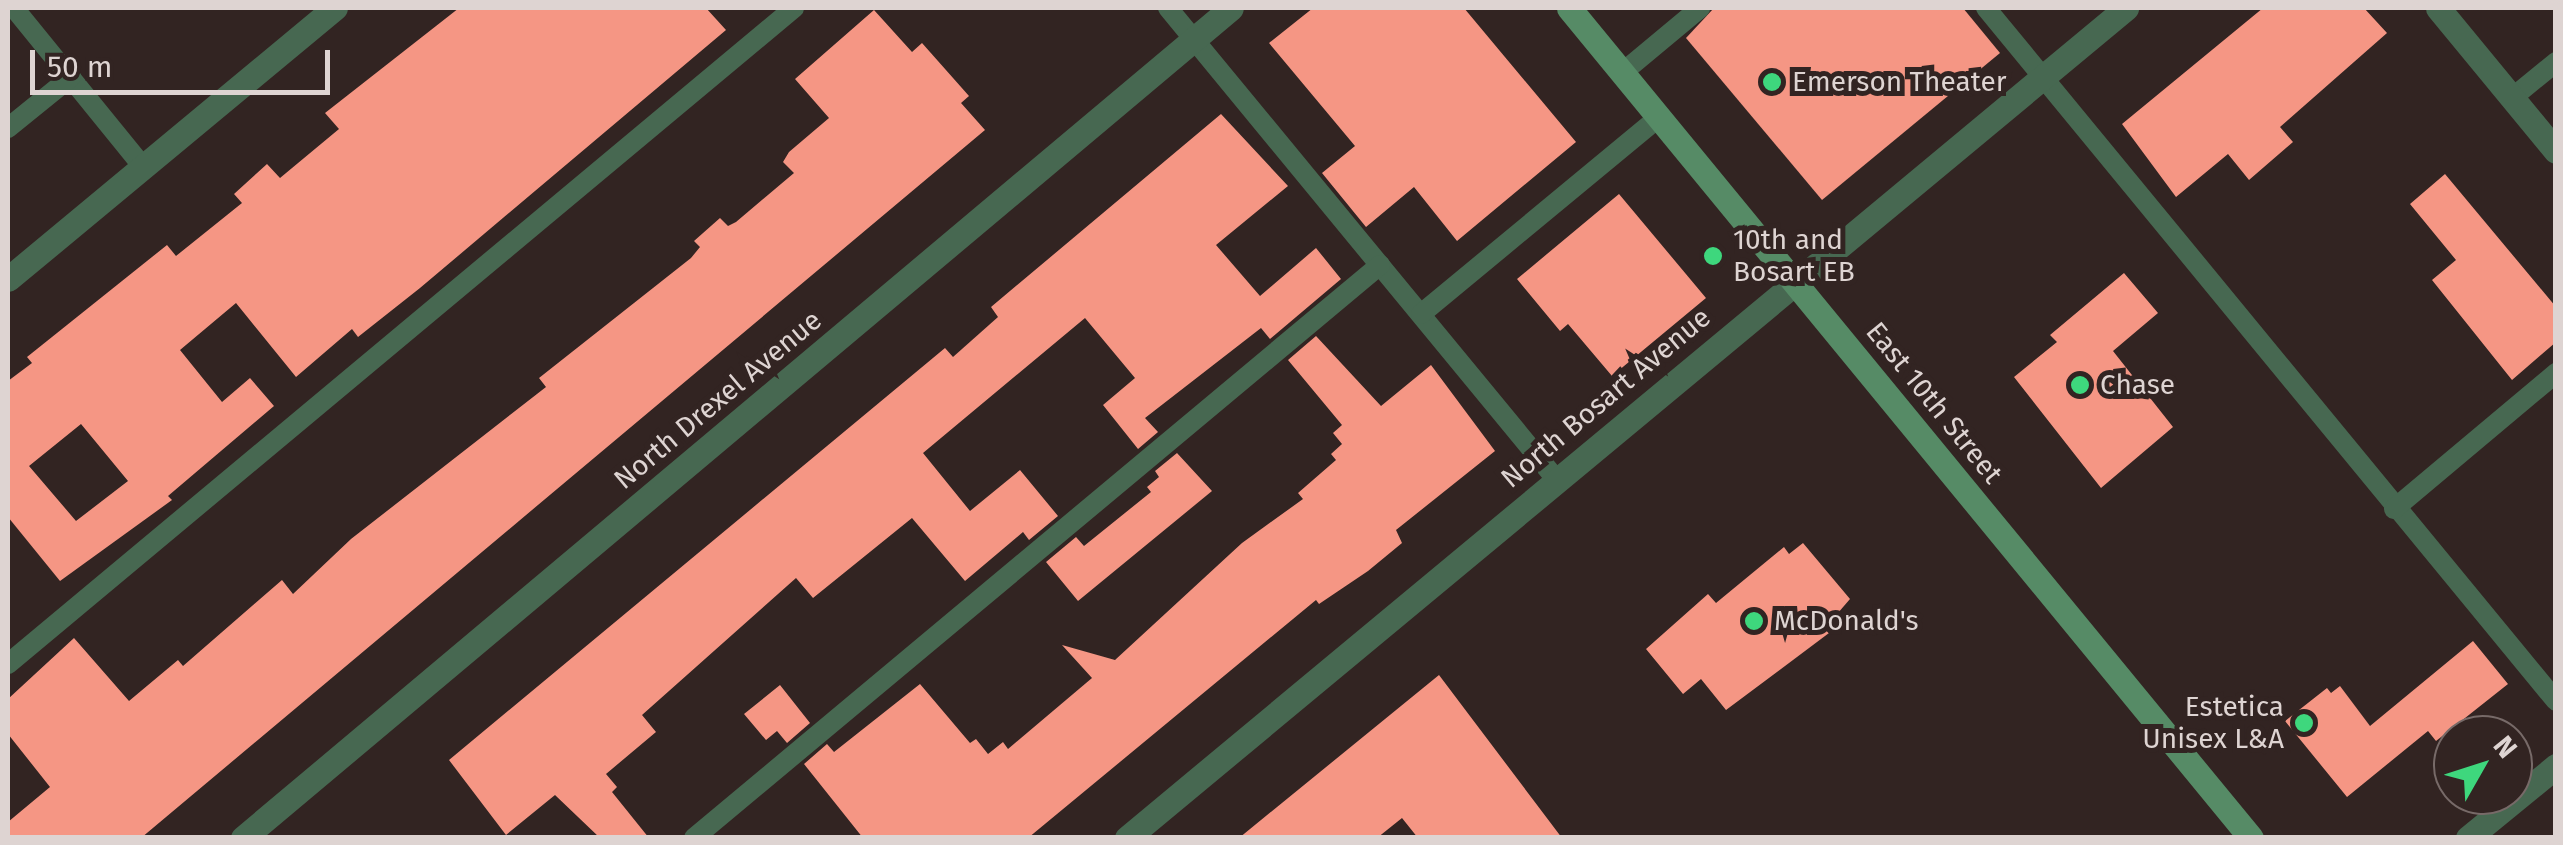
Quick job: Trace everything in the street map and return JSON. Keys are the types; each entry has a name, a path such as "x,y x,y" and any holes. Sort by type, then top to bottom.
{"main road":[{"name":"East 10th Street","path":"1569,8 2251,838"}],"street":[{"path":"8,279 335,8"},
{"name":"North Drexel Avenue","path":"243,838 1232,8"},
{"name":"North Bosart Avenue","path":"1127,838 2126,8"},
{"path":"2438,8 2556,151"},
{"path":"2468,838 2556,766"}],"lane":[{"path":"14,8 143,167"},
{"path":"8,664 794,8"},
{"path":"1168,8 1556,478"},
{"path":"1622,72 1700,8"},
{"path":"1986,8 2394,509 2556,701"},
{"path":"2512,98 2556,62"},
{"path":"8,128 71,77"},
{"path":"1421,314 1659,117"},
{"path":"694,838 1380,265"},
{"path":"2394,509 2556,373"}],"building":[{"path":"459,8 706,8 726,30 420,288 358,337 352,329 296,377 236,303 180,350 222,402 250,378 274,406 168,496 172,500 60,581 8,517 8,381 32,363 27,357 167,245 176,256 242,203 234,194 267,164 280,178 339,129 325,113","holes":["81,424 128,481 76,521 29,466"]},
{"path":"1313,8 1464,8 1576,142 1457,241 1414,187 1366,227 1322,173 1355,146 1269,43"},
{"path":"1714,8 1963,8 2000,53 1822,200 1686,38"},
{"path":"2263,8 2364,8 2387,33 2280,127 2293,142 2249,180 2228,154 2176,197 2122,124"},
{"path":"874,10 912,52 922,43 969,96 961,103 985,130 141,838 8,838 8,822 50,787 8,734 8,699 74,638 129,701 178,660 183,666 282,580 293,594 351,539 546,387 539,378 691,258 700,247 694,241 720,218 728,226 736,222 794,173 783,162 789,152 829,118 795,79"},
{"path":"1221,114 1288,186 1216,245 1260,296 1316,248 1341,279 1270,339 1261,328 1145,418 1158,432 1138,449 1103,405 1135,378 1085,318 923,453 970,511 1020,470 1058,516 1029,540 1023,532 965,581 912,518 813,598 796,578 642,715 656,732 606,774 617,787 612,792 649,838 600,838 555,795 506,835 449,760 945,348 953,357 998,317 991,307"},
{"path":"2445,174 2556,307 2556,342 2512,380 2432,280 2456,260 2410,204"},
{"path":"1619,194 1706,298 1612,376 1568,324 1560,331 1517,279"},
{"name":"Chase","path":"2124,273 2158,313 2113,351 2173,427 2101,488 2014,377 2057,342 2050,335"},
{"path":"1316,336 1381,406 1431,365 1495,451 1396,530 1402,543 1319,604 1316,600 1028,838 863,838 804,764 827,744 834,752 920,684 970,743 976,739 988,754 1003,742 1008,749 1092,678 1062,645 1115,660 1242,543 1303,499 1298,493 1336,460 1331,454 1342,444 1333,433 1342,425 1288,360"},
{"path":"1177,453 1212,491 1078,601 1046,562 1076,537 1084,546 1151,492 1147,487 1159,477 1155,471"},
{"name":"McDonald's","path":"1803,543 1850,599 1825,628 1829,633 1726,710 1701,679 1683,694 1646,649 1708,594 1716,603 1784,547 1789,554"},
{"path":"2473,641 2508,684 2469,715 2433,715 2433,737 2428,731 2347,797 2285,721 2327,688 2331,693 2340,686 2370,726"},
{"path":"1439,675 1562,838 1418,838 1402,818 1377,838 1239,838"},
{"path":"780,685 810,723 787,743 777,731 766,740 744,714"}],"place":[{"name":"Emerson Theater","path":"1772,82"},
{"name":"10th and Bosart EB","path":"1713,256"},
{"name":"Chase","path":"2080,385"},
{"name":"McDonald's","path":"1754,621"},
{"name":"Estetica Unisex L&A","path":"2304,723"}]}
